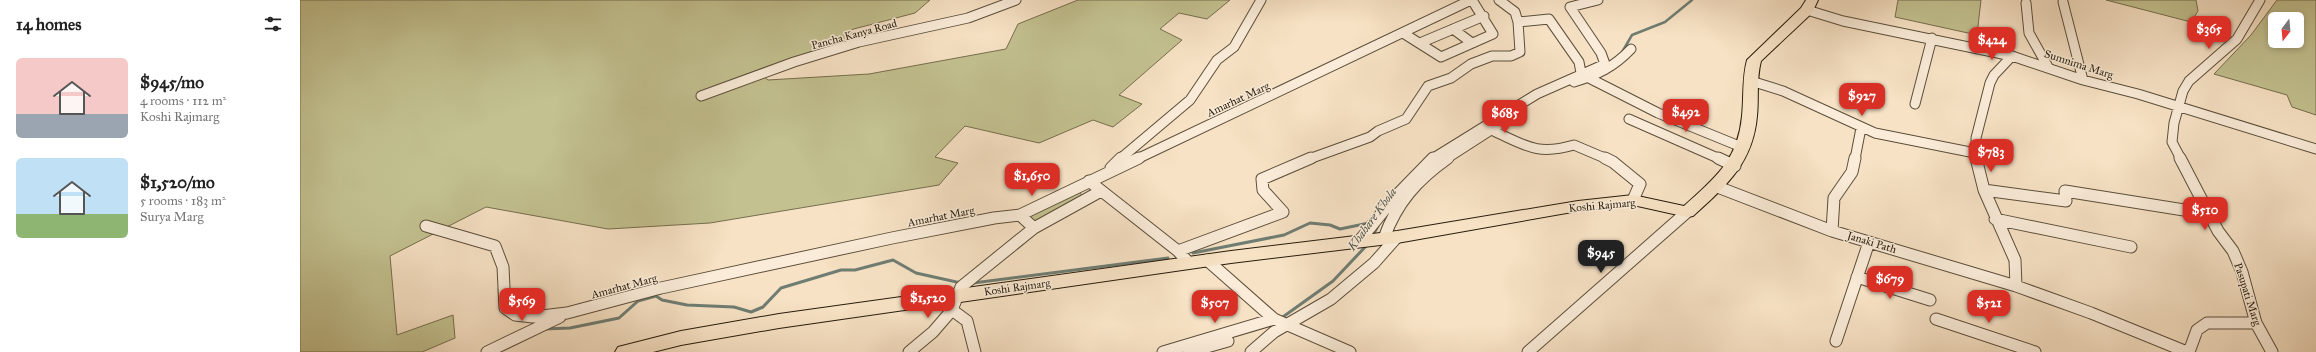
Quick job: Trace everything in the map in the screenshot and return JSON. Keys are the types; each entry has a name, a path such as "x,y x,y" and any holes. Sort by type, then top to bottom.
{"main road":[{"path":"1687,212 1735,166 1744,148 1750,126 1751,70 1754,60 1809,5"},
{"name":"Koshi Rajmarg","path":"625,352 716,332 1183,257 1207,260 1377,239 1578,206 1633,200 1687,212"}],"street":[{"name":"Pancha Kanya Road","path":"701,96 794,62 859,42 968,18 1016,0"},
{"path":"1104,175 1136,144 1190,100 1217,60 1234,47 1262,0"},
{"path":"1403,33 1441,57 1493,34 1484,16 1472,0"},
{"name":"Amarhat Marg","path":"567,313 660,288 892,238 994,218 1020,215 1472,0"},
{"path":"1089,181 1183,257 1283,212 1263,191 1260,186 1262,179 1282,169 1370,136 1406,119 1428,86 1451,78 1471,64 1492,56 1511,56 1520,52 1518,22 1514,12 1499,0"},
{"path":"1377,239 1386,227 1393,213 1420,182 1458,150 1545,95 1586,76 1605,64 1601,53 1570,7 1598,0"},
{"name":"Pasupati Marg","path":"2260,0 2237,39 2189,81 2184,91 2174,123 2172,142 2209,214 2233,251 2242,272 2256,323 2272,352"},
{"path":"2063,2 2083,80"},
{"path":"2026,3 2029,33 2048,67"},
{"name":"Sumnima Marg","path":"1809,5 1843,21 1932,38 2012,56 2083,80 2180,106 2316,149"},
{"path":"1420,43 1484,16"},
{"path":"1518,22 1549,19 1579,62 1586,76 1658,113 1744,148"},
{"path":"1453,29 1472,43"},
{"path":"1915,104 1932,38"},
{"path":"1163,352 1281,322 1331,299 1374,263 1377,239 1394,198 1433,158 1537,94 1586,76 1604,73 1620,62 1631,50"},
{"path":"2012,56 1994,75 1990,83 1976,138 1975,153 1984,190 1995,219 2015,260 2016,286"},
{"path":"1752,81 1783,91 1861,128 1902,140 1975,153"},
{"path":"1629,119 1735,166"},
{"path":"1832,231 1834,198 1852,172 1861,128"},
{"path":"1491,130 1537,150 1554,151 1574,145 1613,162 1640,184 1633,200"},
{"name":"Janaki Path","path":"1715,186 1832,231 2016,286 2091,313 2188,352"},
{"path":"909,352 933,332 960,293 1034,228 1101,190"},
{"path":"1984,190 2066,201 2065,192 2209,214"},
{"path":"1528,352 1687,212"},
{"path":"1020,215 1034,228"},
{"path":"1995,219 2131,247"},
{"path":"426,226 495,246 501,253 503,265 505,308 515,315 533,316 567,313"},
{"path":"1836,341 1870,242"},
{"path":"1207,260 1281,322 1350,352"},
{"path":"1857,277 1930,300"},
{"path":"960,293 975,352"},
{"path":"487,352 567,313"},
{"path":"1936,319 2035,352"},
{"path":"1251,352 1274,332 1281,322"},
{"path":"2188,352 2197,330 2207,323 2256,323"},
{"path":"1189,352 1228,341"}],"shaded area":[{"path":"300,0 930,0 915,13 850,30 859,42 761,74 768,80 869,74 1006,49 1018,24 1078,0 1230,0 1207,19 1179,13 1160,29 1182,40 1119,95 1142,104 1113,127 1093,120 1039,143 965,126 935,157 958,163 939,185 710,223 608,229 486,207 390,256 397,335 453,315 455,338 422,352 300,352"},
{"path":"1898,0 1981,0 1977,35 1895,17"},
{"path":"2106,0 2196,0 2198,11 2191,22"},
{"path":"2277,0 2316,0 2316,115 2292,107 2287,95 2214,74 2251,35 2268,12 2268,48 2304,48 2304,12 2268,12"},
{"path":"1079,192 1083,196 1035,222 1024,216"}],"waterway":[{"name":"Khahare Khola","path":"1621,54 1632,35 1665,22 1692,0"},
{"path":"1193,253 1284,235 1310,223 1330,225 1340,229 1369,223"},
{"name":"Khahare Khola","path":"1372,237 1378,226"},
{"name":"Khahare Khola","path":"1280,319 1333,281 1367,245"},
{"path":"973,283 1168,258"},
{"path":"544,329 570,328 619,318 638,301 656,296 662,300 687,305 734,307 751,312 763,307 781,288 841,270 855,270 893,260 916,273 961,283"},
{"path":"499,289 500,301"}]}
